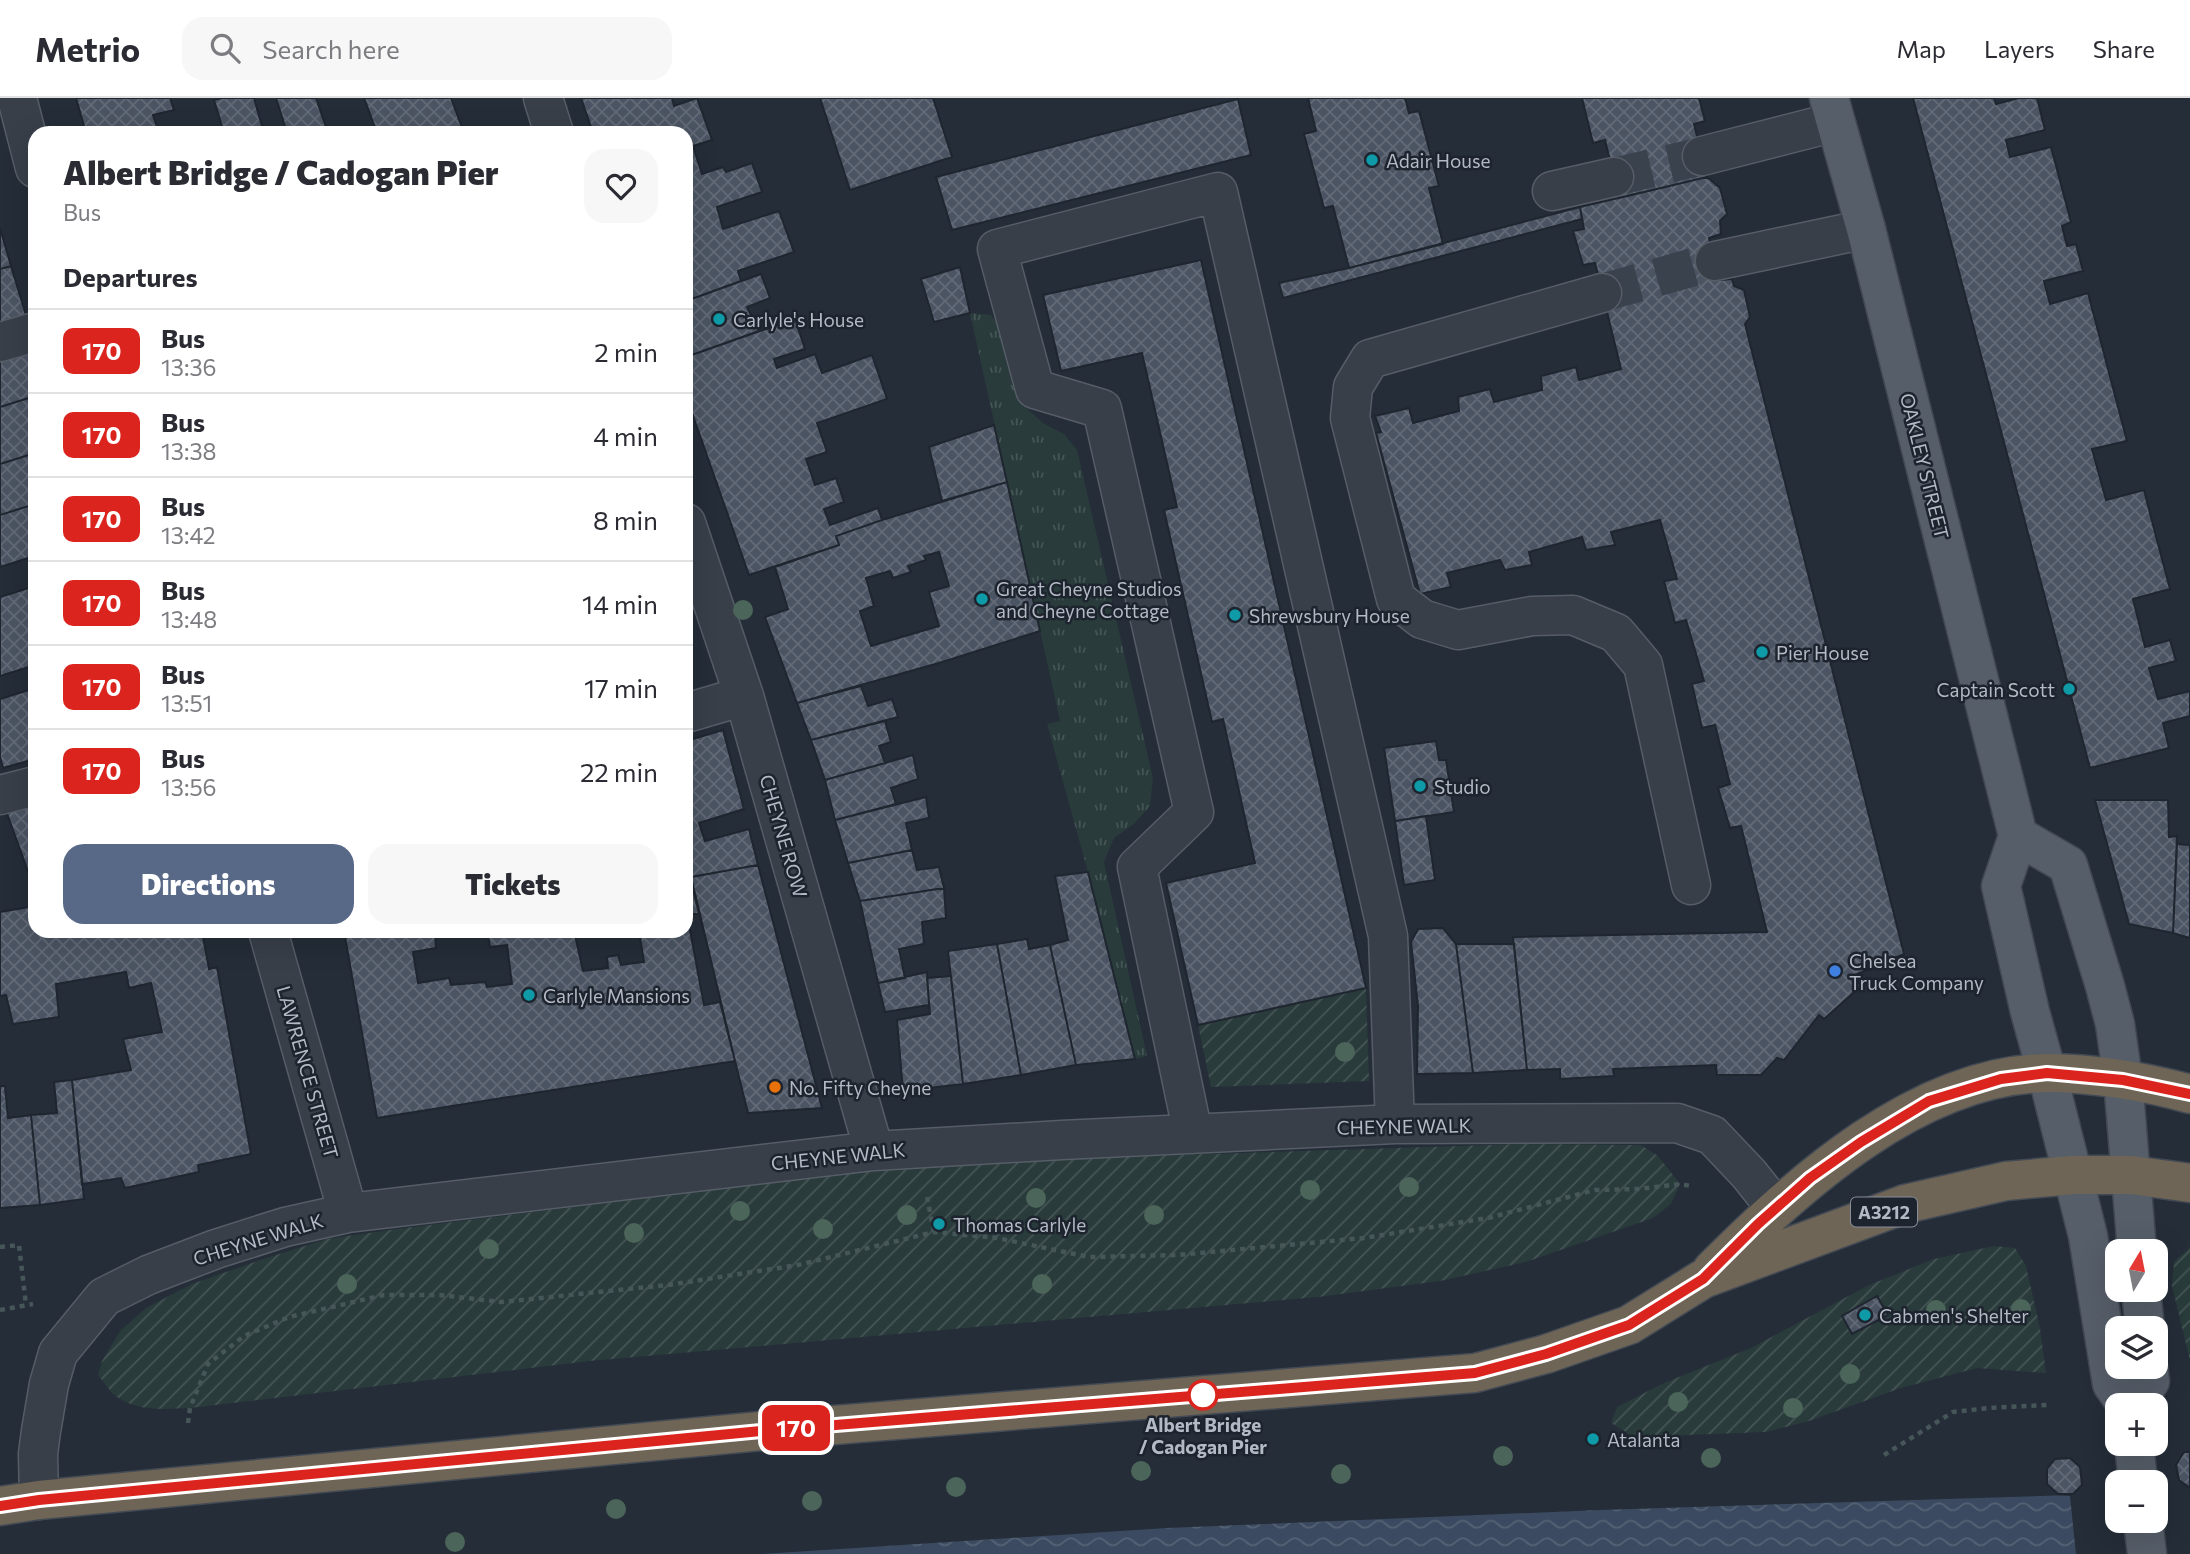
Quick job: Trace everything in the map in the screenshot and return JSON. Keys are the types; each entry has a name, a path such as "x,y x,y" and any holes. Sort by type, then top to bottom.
{"highway":[{"name":"A3212","path":"1703,1279 1810,1178 1861,1142 1929,1101 2001,1079 2047,1073 2123,1080 2190,1094"},
{"name":"A3212","path":"0,1506 39,1500 747,1432 1475,1373 1546,1354 1629,1325 1703,1279 1905,1204 2006,1181 2073,1175 2131,1175 2190,1183"}],"main road":[{"name":"OAKLEY STREET","path":"1832,110 1866,229 2018,836"},
{"path":"2118,1393 2112,1384 2096,1280 2073,1175 2030,1012 2001,886 2018,836 2068,865 2105,986 2115,1024 2123,1080 2136,1239"},
{"path":"2144,1533 2147,1554"}],"street":[{"path":"17,98 28,141"},
{"path":"543,98 552,126"},
{"path":"1702,156 1832,110"},
{"path":"1552,191 1614,177"},
{"path":"1193,1134 1137,867 1194,812 1101,409 1035,390 997,249 1217,192 1388,936 1395,1124"},
{"path":"1715,261 1866,229"},
{"path":"1602,293 1370,359 1353,387 1350,418 1396,599 1422,619 1458,630 1532,616 1573,615 1616,633 1643,665 1691,885"},
{"path":"0,342 28,333"},
{"name":"CHEYNE ROW","path":"693,544 744,696 874,1151"},
{"path":"693,711 744,696"},
{"path":"0,794 28,788"},
{"name":"LAWRENCE STREET","path":"270,938 348,1213"},
{"name":"CHEYNE WALK","path":"39,1500 38,1454 49,1384 58,1353 104,1297 148,1275 216,1250 285,1227 348,1213 874,1151 1395,1124 1677,1122 1712,1135 1749,1174 1776,1208"}],"path":[{"path":"188,1423 190,1408 208,1364 244,1336 289,1317 384,1295 440,1295 501,1302 668,1285 798,1265 934,1232 997,1238 1089,1257 1178,1255 1364,1238 1488,1218 1595,1190 1639,1189 1679,1184 1703,1189"},
{"path":"0,1247 19,1245 26,1305"},
{"path":"1884,1455 1953,1412 2048,1405"}],"green space":[{"path":"970,313 991,315 1002,331 1012,384 1022,404 1043,423 1064,434 1077,450 1153,778 1150,806 1134,824 1114,838 1104,862 1147,1056 1135,1059 1047,724 1060,721"},
{"path":"1366,988 1369,1081 1211,1087 1198,1025"},
{"path":"1521,1144 1641,1145 1658,1156 1680,1184 1671,1204 1653,1218 1526,1262 1440,1281 1318,1297 590,1361 190,1408 152,1408 125,1402 114,1395 98,1375 102,1361 120,1331 146,1308 192,1284 327,1239 933,1163"},
{"path":"1994,1246 2015,1248 2026,1266 2040,1328 2046,1373 1977,1368 1901,1388 1809,1421 1766,1432 1634,1437 1611,1423 1617,1407 1664,1383 1751,1348 1869,1285 1934,1259"},
{"path":"2190,1247 2190,1361 2172,1286 2174,1262"}],"water":[{"path":"2190,1489 2190,1554 762,1554 1167,1528 1600,1510 2071,1495 2105,1514 2105,1533 2168,1533 2168,1510"}],"pier":[{"path":"2190,1486 2190,1554 2076,1554 2070,1496 2055,1493 2105,1491 2105,1533 2168,1533 2168,1487"}],"building":[{"path":"76,98 170,98 174,110 153,115 157,126 84,126"},
{"path":"254,98 262,126 222,126 214,100"},
{"path":"276,98 316,98 326,126 285,126"},
{"path":"364,98 451,98 461,126 374,126"},
{"path":"581,98 672,98 674,106 697,98 712,140 693,146 693,126 591,126"},
{"path":"820,98 933,98 952,157 850,190"},
{"name":"Adair House","path":"1308,98 1405,98 1409,113 1419,111 1439,186 1429,188 1443,244 1349,268 1333,206 1324,208 1304,134 1316,131"},
{"path":"1582,98 1699,98 1705,121 1694,124 1707,177 1619,198 1605,140 1593,143"},
{"path":"1913,98 1994,98 1996,104 2019,98 2037,98 2045,130 2006,140 2010,157 2051,147 2071,222 2062,226 2067,246 2076,244 2083,271 2044,281 2050,304 2088,293 2127,441 2092,449 2106,500 2144,490 2170,589 2133,599 2145,647 2170,640 2176,661 2149,668 2158,699 2190,691 2190,716 2163,723 2169,748 2090,768"},
{"path":"1238,99 1251,155 952,230 936,177"},
{"path":"693,146 702,174 723,167 726,172 752,163 762,192 717,207 723,229 779,211 794,252 738,271 741,281 693,298"},
{"name":"Pier House","path":"1707,177 1720,188 1727,214 1720,221 1721,234 1709,238 1720,280 1732,279 1734,286 1744,290 1750,317 1745,324 1904,954 1853,976 1861,986 1824,1019 1819,1015 1784,1060 1777,1058 1761,1075 1717,1075 1716,1065 1613,1069 1614,1076 1560,1079 1560,1069 1527,1070 1513,937 1767,932 1741,826 1730,828 1718,788 1730,784 1715,725 1702,728 1692,684 1704,681 1686,620 1675,623 1664,581 1677,579 1660,520 1611,532 1615,545 1586,550 1582,537 1529,552 1532,565 1505,570 1500,560 1447,573 1451,587 1420,594 1376,433 1381,432 1375,416 1409,408 1413,423 1459,411 1458,397 1490,389 1494,402 1542,390 1541,376 1576,367 1579,380 1621,369 1595,263 1583,265 1573,231 1584,229 1580,207"},
{"path":"1580,207 1582,219 1283,298 1279,283 1349,268"},
{"path":"0,228 11,266 0,269"},
{"name":"Shrewsbury House","path":"1201,260 1366,988 1198,1025 1166,883 1255,863 1223,719 1212,722 1164,510 1177,507 1142,353 1061,371 1043,295"},
{"path":"11,266 26,315 0,323 0,269"},
{"path":"960,267 970,313 934,322 921,279"},
{"name":"Carlyle's House","path":"761,274 770,298 747,307 759,331 693,355 693,298"},
{"path":"795,319 805,349 774,359 777,368 815,354 822,373 872,355 887,399 817,423 827,452 806,459 815,485 836,478 844,502 824,509 830,525 878,508 882,520 836,536 839,545 749,575 693,416 693,355"},
{"path":"28,354 28,398 0,407 0,361"},
{"path":"28,398 28,455 0,464 0,407"},
{"path":"994,425 1007,482 942,501 929,447"},
{"path":"28,455 28,506 0,515 0,464"},
{"name":"Great Cheyne Studios and Cheyne Cottage","path":"1007,482 1040,631 797,703 765,617 788,609 775,567 839,545 836,536","holes":["939,552 949,586 929,592 939,626 871,646 860,611 874,606 866,578 890,571 893,578 911,572 908,566 926,560 924,556"]},
{"path":"28,506 28,558 0,567 0,515"},
{"path":"28,588 28,667 0,676 0,597"},
{"path":"861,686 868,706 892,699 898,717 811,740 797,703"},
{"path":"28,690 28,761 3,768 0,757 0,699"},
{"path":"885,721 891,742 879,746 885,763 825,780 811,740"},
{"path":"723,730 744,809 699,823 705,841 749,829 758,865 693,877 693,739"},
{"name":"Studio","path":"1436,741 1439,760 1446,760 1454,812 1395,821 1384,748"},
{"path":"913,755 918,779 891,788 896,804 835,820 825,780"},
{"path":"926,797 929,818 906,823 912,850 848,863 835,820"},
{"path":"2095,800 2168,800 2169,837 2177,836 2173,933 2129,924"},
{"path":"28,802 28,871 5,808"},
{"path":"1426,816 1435,880 1404,885 1395,821"},
{"path":"2177,844 2190,845 2190,938 2173,933"},
{"path":"912,850 917,870 939,867 944,888 860,901 848,863"},
{"path":"758,865 822,1108 748,1113 693,877"},
{"path":"1088,872 1135,1059 1076,1065 1050,945 1068,940 1055,876"},
{"path":"944,888 946,918 922,922 924,944 899,949 905,978 878,983 860,901"},
{"name":"Carlyle Mansions","path":"693,889 699,914 693,914"},
{"path":"28,907 28,938 203,938 209,969 217,967 251,1154 198,1165 199,1172 125,1188 121,1178 82,1184 72,1080 131,1070 123,1039 162,1032 151,983 129,988 126,972 56,984 59,1017 13,1024 6,995 0,996 0,912"},
{"path":"1443,928 1456,944 1473,1073 1417,1074 1418,1006 1411,942 1418,929"},
{"name":"Carlyle Mansions","path":"345,938 435,938 436,948 413,952 418,983 449,978 451,985 485,982 487,987 512,984 507,945 490,947 488,938 576,938 583,971 608,968 607,957 618,955 621,965 644,962 640,938 691,938 704,1005 720,1002 735,1061 377,1118"},
{"path":"1027,939 1029,949 1050,945 1076,1065 1021,1075 997,944"},
{"path":"997,944 1021,1075 963,1084 948,951"},
{"path":"1456,944 1514,944 1527,1070 1473,1073"},
{"path":"927,972 929,1005 885,1012 878,983"},
{"path":"951,976 963,1084 903,1091 897,1020 930,1014 927,978"},
{"path":"72,1080 84,1199 40,1205 31,1115 57,1113 54,1082"},
{"path":"0,1086 5,1086 8,1118 31,1115 40,1205 0,1208"},
{"name":"Cabmen's Shelter","path":"1877,1296 1888,1315 1852,1334 1842,1316"},
{"path":"2184,1452 2190,1452 2190,1488 2179,1480 2176,1465"},
{"path":"2070,1458 2080,1467 2082,1485 2073,1494 2058,1494 2047,1484 2047,1469 2055,1459"}],"tunnel":[{"path":"1614,177 1702,156"},
{"path":"1602,293 1715,261"}],"bus line":[{"name":"170","path":"0,1506 39,1500 761,1431 1475,1373 1546,1354 1629,1325 1703,1279 1758,1224 1810,1178 1861,1142 1929,1101 1977,1084 2047,1073 2123,1080 2190,1094"}],"place":[{"name":"Adair House","path":"1372,160"},
{"name":"Carlyle's House","path":"719,319"},
{"name":"Great Cheyne Studios and Cheyne Cottage","path":"982,599"},
{"name":"Shrewsbury House","path":"1235,615"},
{"name":"Pier House","path":"1762,652"},
{"name":"Captain Scott","path":"2069,689"},
{"name":"Studio","path":"1420,786"},
{"name":"Chelsea Truck Company","path":"1835,971"},
{"name":"Carlyle Mansions","path":"529,995"},
{"name":"No. Fifty Cheyne","path":"775,1087"},
{"name":"Thomas Carlyle","path":"939,1224"},
{"name":"Cabmen's Shelter","path":"1865,1315"},
{"name":"Albert Bridge / Cadogan Pier","path":"1203,1395"},
{"name":"Atalanta","path":"1593,1439"}]}
